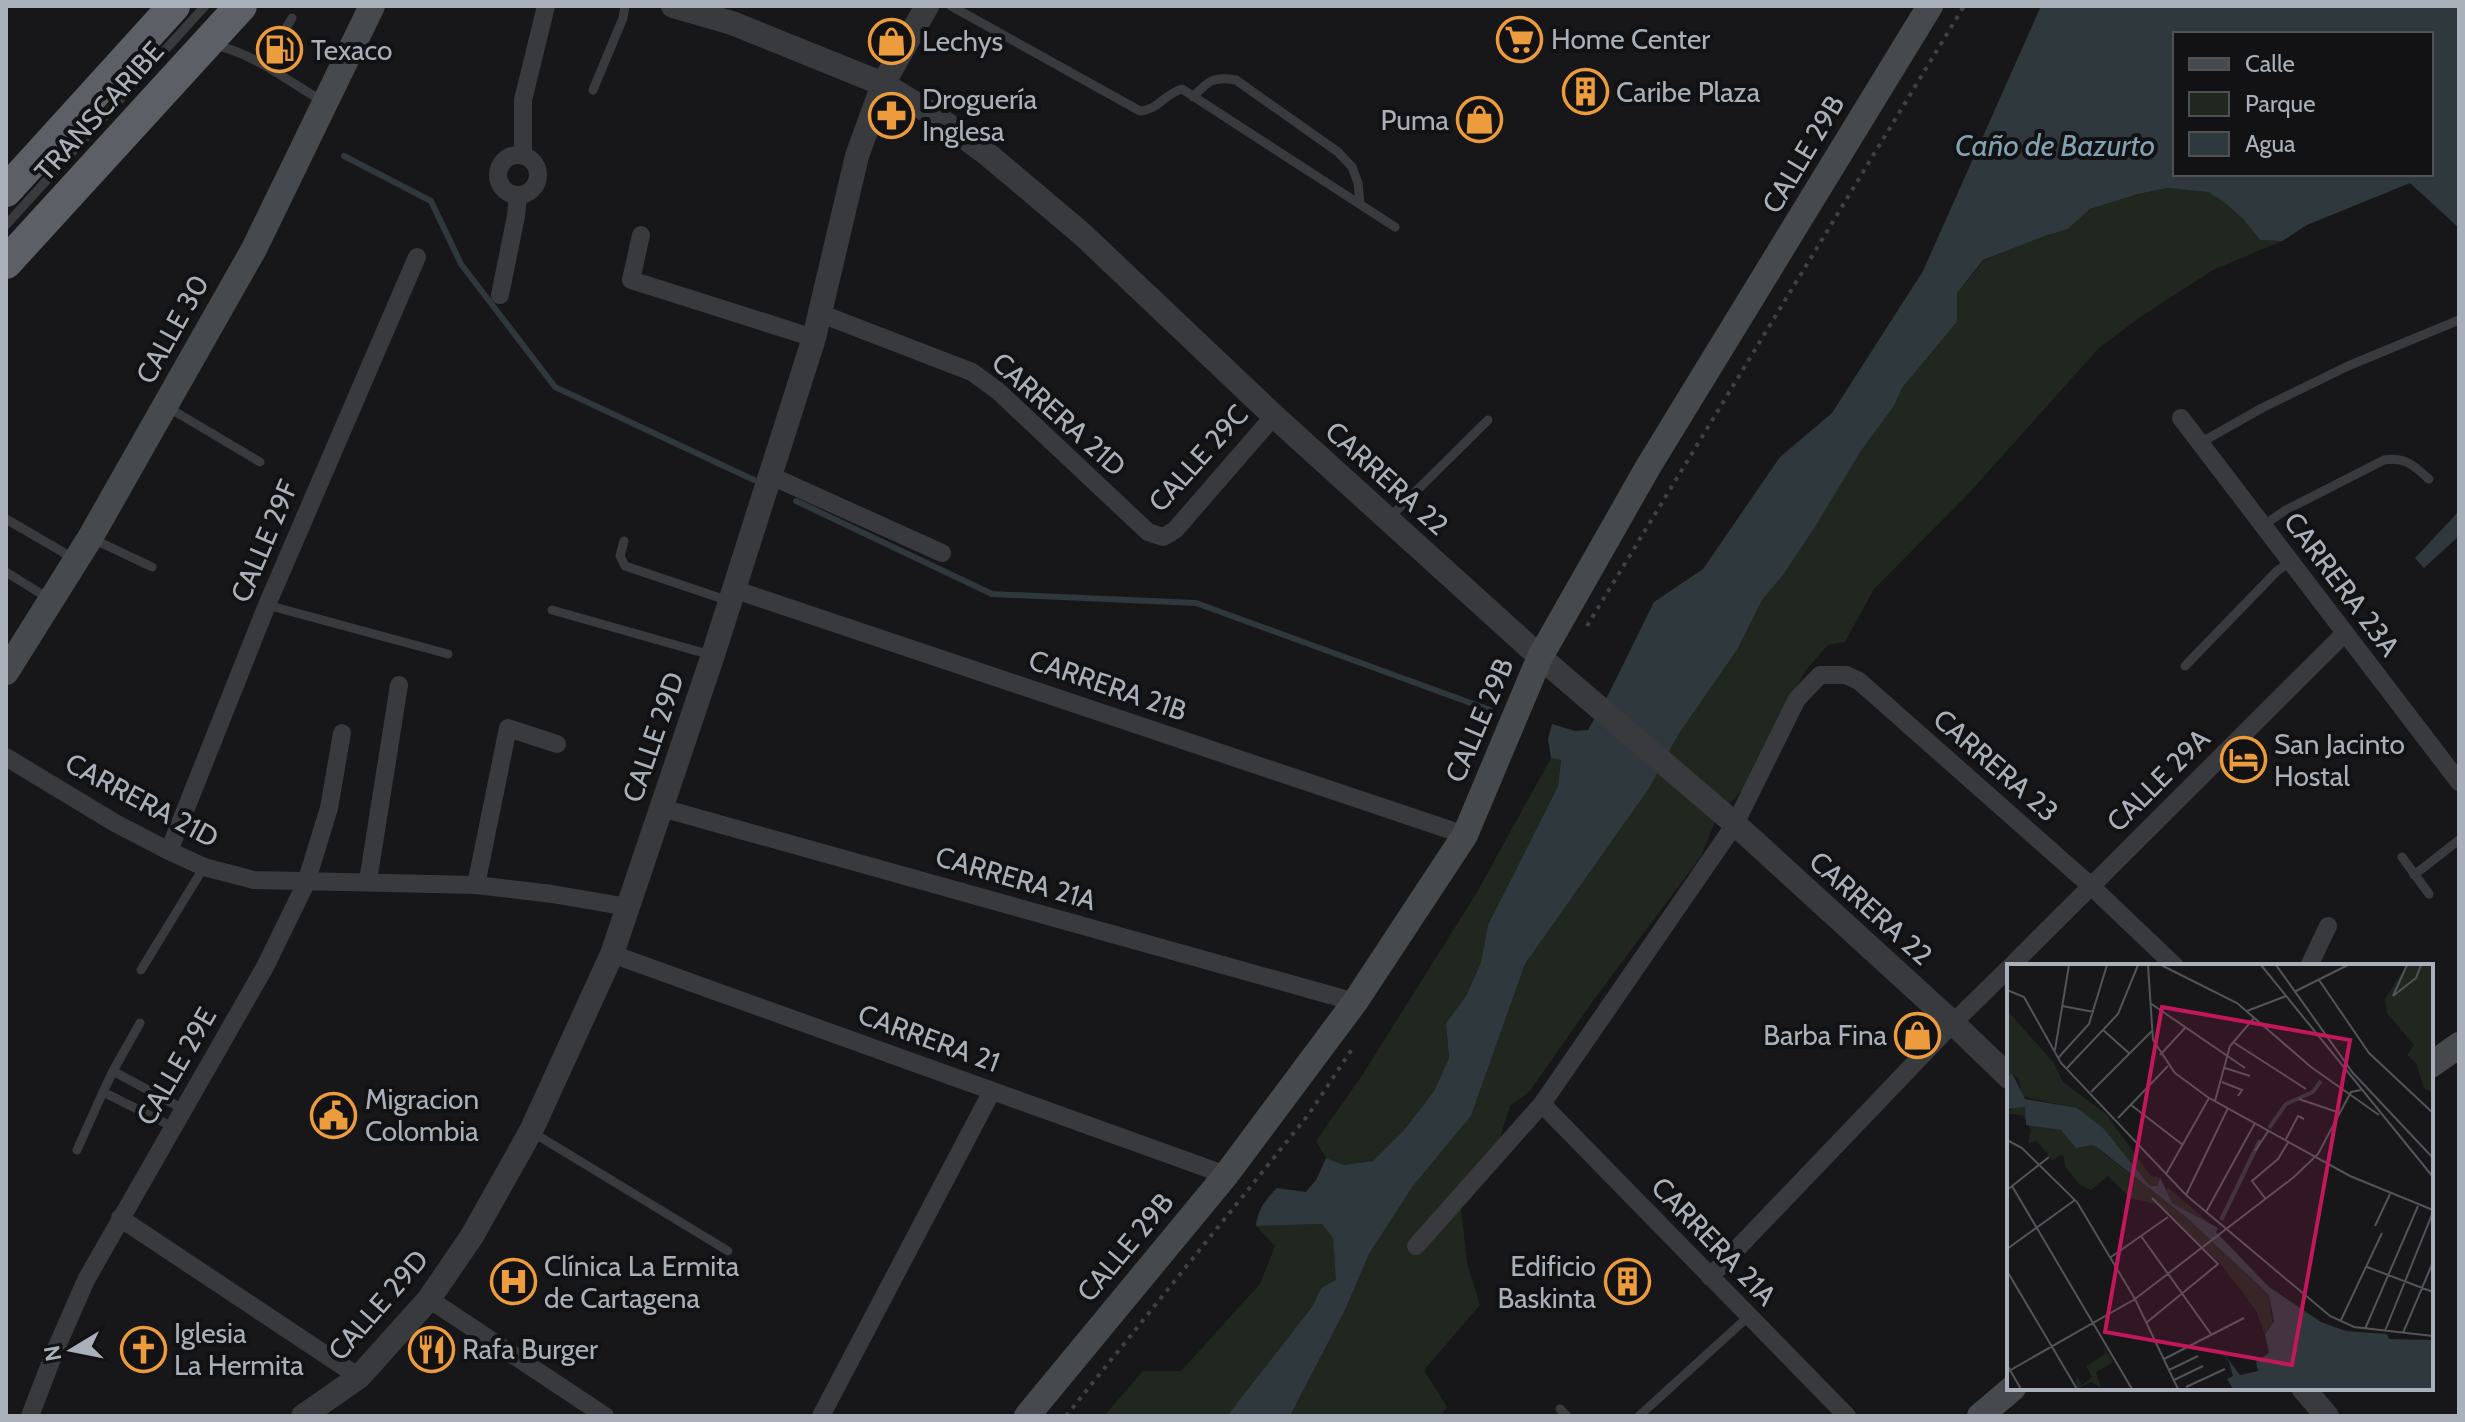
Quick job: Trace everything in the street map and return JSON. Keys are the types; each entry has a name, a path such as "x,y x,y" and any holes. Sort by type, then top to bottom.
{"highway":[{"path":"6,191 174,6"},
{"path":"6,263 241,6"}],"main road":[{"name":"CALLE 29B","path":"1027,1416 1226,1175 1355,1002 1465,835 1540,657 1648,467 1930,6"},
{"name":"CALLE 30","path":"6,672 90,538 254,249 368,7"},
{"path":"2433,1064 2459,1045"},
{"path":"1980,1416 2011,1390"}],"street":[{"path":"523,155 523,100 546,6"},
{"name":"CARRERA 22","path":"673,6 734,14 883,84 934,115 986,153 1082,234 1274,416 1540,657 1727,818 2007,1075"},
{"name":"CALLE 29D","path":"303,1416 359,1377 429,1299 472,1236 531,1131 612,954 713,655 814,338 857,156 883,84 927,6"},
{"path":"523,155 532,160 538,178 535,187 527,194 518,196 501,187 497,178 504,159 523,155"},
{"path":"500,295 518,196"},
{"path":"641,235 631,280 814,338"},
{"name":"CALLE 29F","path":"169,851 267,605 417,257"},
{"name":"CARRERA 21D","path":"819,313 972,372 998,391 1148,532 1163,537"},
{"name":"CALLE 29C","path":"1163,537 1175,530 1274,416"},
{"name":"CARRERA 23A","path":"2181,418 2459,782"},
{"path":"769,475 942,553"},
{"name":"CARRERA 21B","path":"731,595 1465,835"},
{"name":"CALLE 29A","path":"2013,964 2344,634"},
{"name":"CARRERA 23","path":"1727,818 1797,699 1820,675 1846,675 1859,681 2092,887 2173,964"},
{"path":"368,881 399,685"},
{"path":"476,885 508,728 557,744"},
{"name":"CALLE 29E","path":"30,1416 86,1280 265,967 306,883 329,808 342,733"},
{"name":"CARRERA 21D","path":"6,757 115,823 204,867 254,880 306,883"},
{"name":"CARRERA 21A","path":"662,808 1355,1002"},
{"path":"1416,1246 1542,1104 1727,818"},
{"path":"306,883 368,881 476,885 628,907"},
{"path":"2310,964 2328,926"},
{"name":"CARRERA 21","path":"612,954 1226,1175"},
{"name":"CALLE 29A","path":"1710,1277 2007,970"},
{"path":"821,1416 992,1091"},
{"name":"CARRERA 21A","path":"1542,1104 1847,1416"},
{"path":"120,1218 359,1377"},
{"path":"429,1299 605,1416"},
{"path":"2305,1390 2327,1416"}],"lane":[{"name":"TRANSCARIBE","path":"6,225 205,6"},
{"path":"593,90 623,18 625,6"},
{"path":"951,6 1140,111 1156,106 1182,89 1395,227"},
{"path":"281,37 292,18"},
{"path":"206,44 266,62 325,102"},
{"path":"1193,97 1206,83 1221,78 1236,80 1338,152 1352,167 1358,183 1360,204"},
{"path":"2200,443 2262,408 2348,366 2459,320"},
{"path":"166,406 260,462"},
{"path":"1388,519 1488,420"},
{"path":"2262,526 2286,510 2384,460 2395,458 2409,461 2429,479"},
{"path":"6,519 75,560"},
{"path":"90,538 152,567"},
{"path":"624,541 620,556 625,566 731,595"},
{"path":"2185,666 2277,571 2290,562"},
{"path":"6,572 51,600"},
{"path":"267,605 448,654"},
{"path":"552,610 713,655"},
{"path":"2414,875 2459,840"},
{"path":"2402,857 2429,894"},
{"path":"141,970 204,867"},
{"path":"77,1150 113,1071 140,1023"},
{"path":"113,1071 183,1109"},
{"path":"103,1092 173,1127"},
{"path":"531,1131 728,1251"},
{"path":"1639,1416 1749,1316"}],"path":[{"path":"1584,632 1964,6"}],"green space":[{"path":"2168,188 2198,190 2215,195 2236,212 2260,240 2282,241 2213,270 2099,348 1969,493 1874,589 1845,642 1828,645 1806,670 1743,789 1717,817 1701,856 1529,1092 1510,1106 1497,1159 1461,1207 1467,1263 1480,1305 1424,1370 1447,1407 1441,1416 1290,1416 1346,1308 1369,1254 1413,1186 1471,1116 1525,964 1650,787 1678,735 1737,650 1762,600 1815,527 1861,451 1894,406 1902,388 1957,322 1957,293 1984,260 2068,229 2090,209"},
{"path":"1551,758 1561,759 1558,786 1488,925 1481,962 1466,996 1446,1023 1449,1058 1434,1091 1404,1130 1373,1161 1344,1165 1326,1158 1316,1141 1361,1077 1476,894"},
{"path":"1322,1224 1333,1237 1337,1280 1321,1288 1312,1307 1227,1416 1104,1416 1143,1371 1181,1371 1260,1284 1275,1246 1256,1226"}],"water":[{"name":"Caño de Bazurto","path":"2041,6 2459,6 2459,228 2410,183 2307,225 2282,241 2260,240 2243,219 2208,192 2168,188 2090,209 2068,229 1983,260 1957,293 1957,322 1902,388 1894,406 1861,451 1815,527 1762,600 1737,650 1678,735 1650,787 1525,964 1471,1116 1413,1186 1369,1254 1346,1308 1290,1416 1227,1416 1312,1307 1321,1288 1336,1280 1333,1238 1322,1224 1256,1226 1260,1210 1277,1188 1306,1192 1316,1180 1326,1158 1344,1165 1373,1161 1404,1130 1434,1091 1449,1058 1446,1023 1466,996 1481,962 1488,925 1558,786 1561,760 1551,758 1548,739 1552,724 1575,731 1588,730 1654,602 1703,569 1780,457 1832,413 1923,271"},
{"path":"2459,511 2459,536 2424,568 2415,558"}],"waterway":[{"path":"344,156 431,201 461,264 555,387 754,480"},
{"path":"796,501 992,594 1196,603 1490,710"}],"place":[{"name":"Home Center","path":"1520,39"},
{"name":"Lechys","path":"891,41"},
{"name":"Texaco","path":"280,50"},
{"name":"Caribe Plaza","path":"1585,92"},
{"name":"Droguería Inglesa","path":"891,115"},
{"name":"Puma","path":"1480,120"},
{"name":"San Jacinto Hostal","path":"2243,760"},
{"name":"Barba Fina","path":"1918,1035"},
{"name":"Migracion Colombia","path":"334,1115"},
{"name":"Clínica La Ermita de Cartagena","path":"513,1282"},
{"name":"Edificio Baskinta","path":"1627,1282"},
{"name":"Iglesia La Hermita","path":"143,1349"},
{"name":"Rafa Burger","path":"431,1349"}]}
